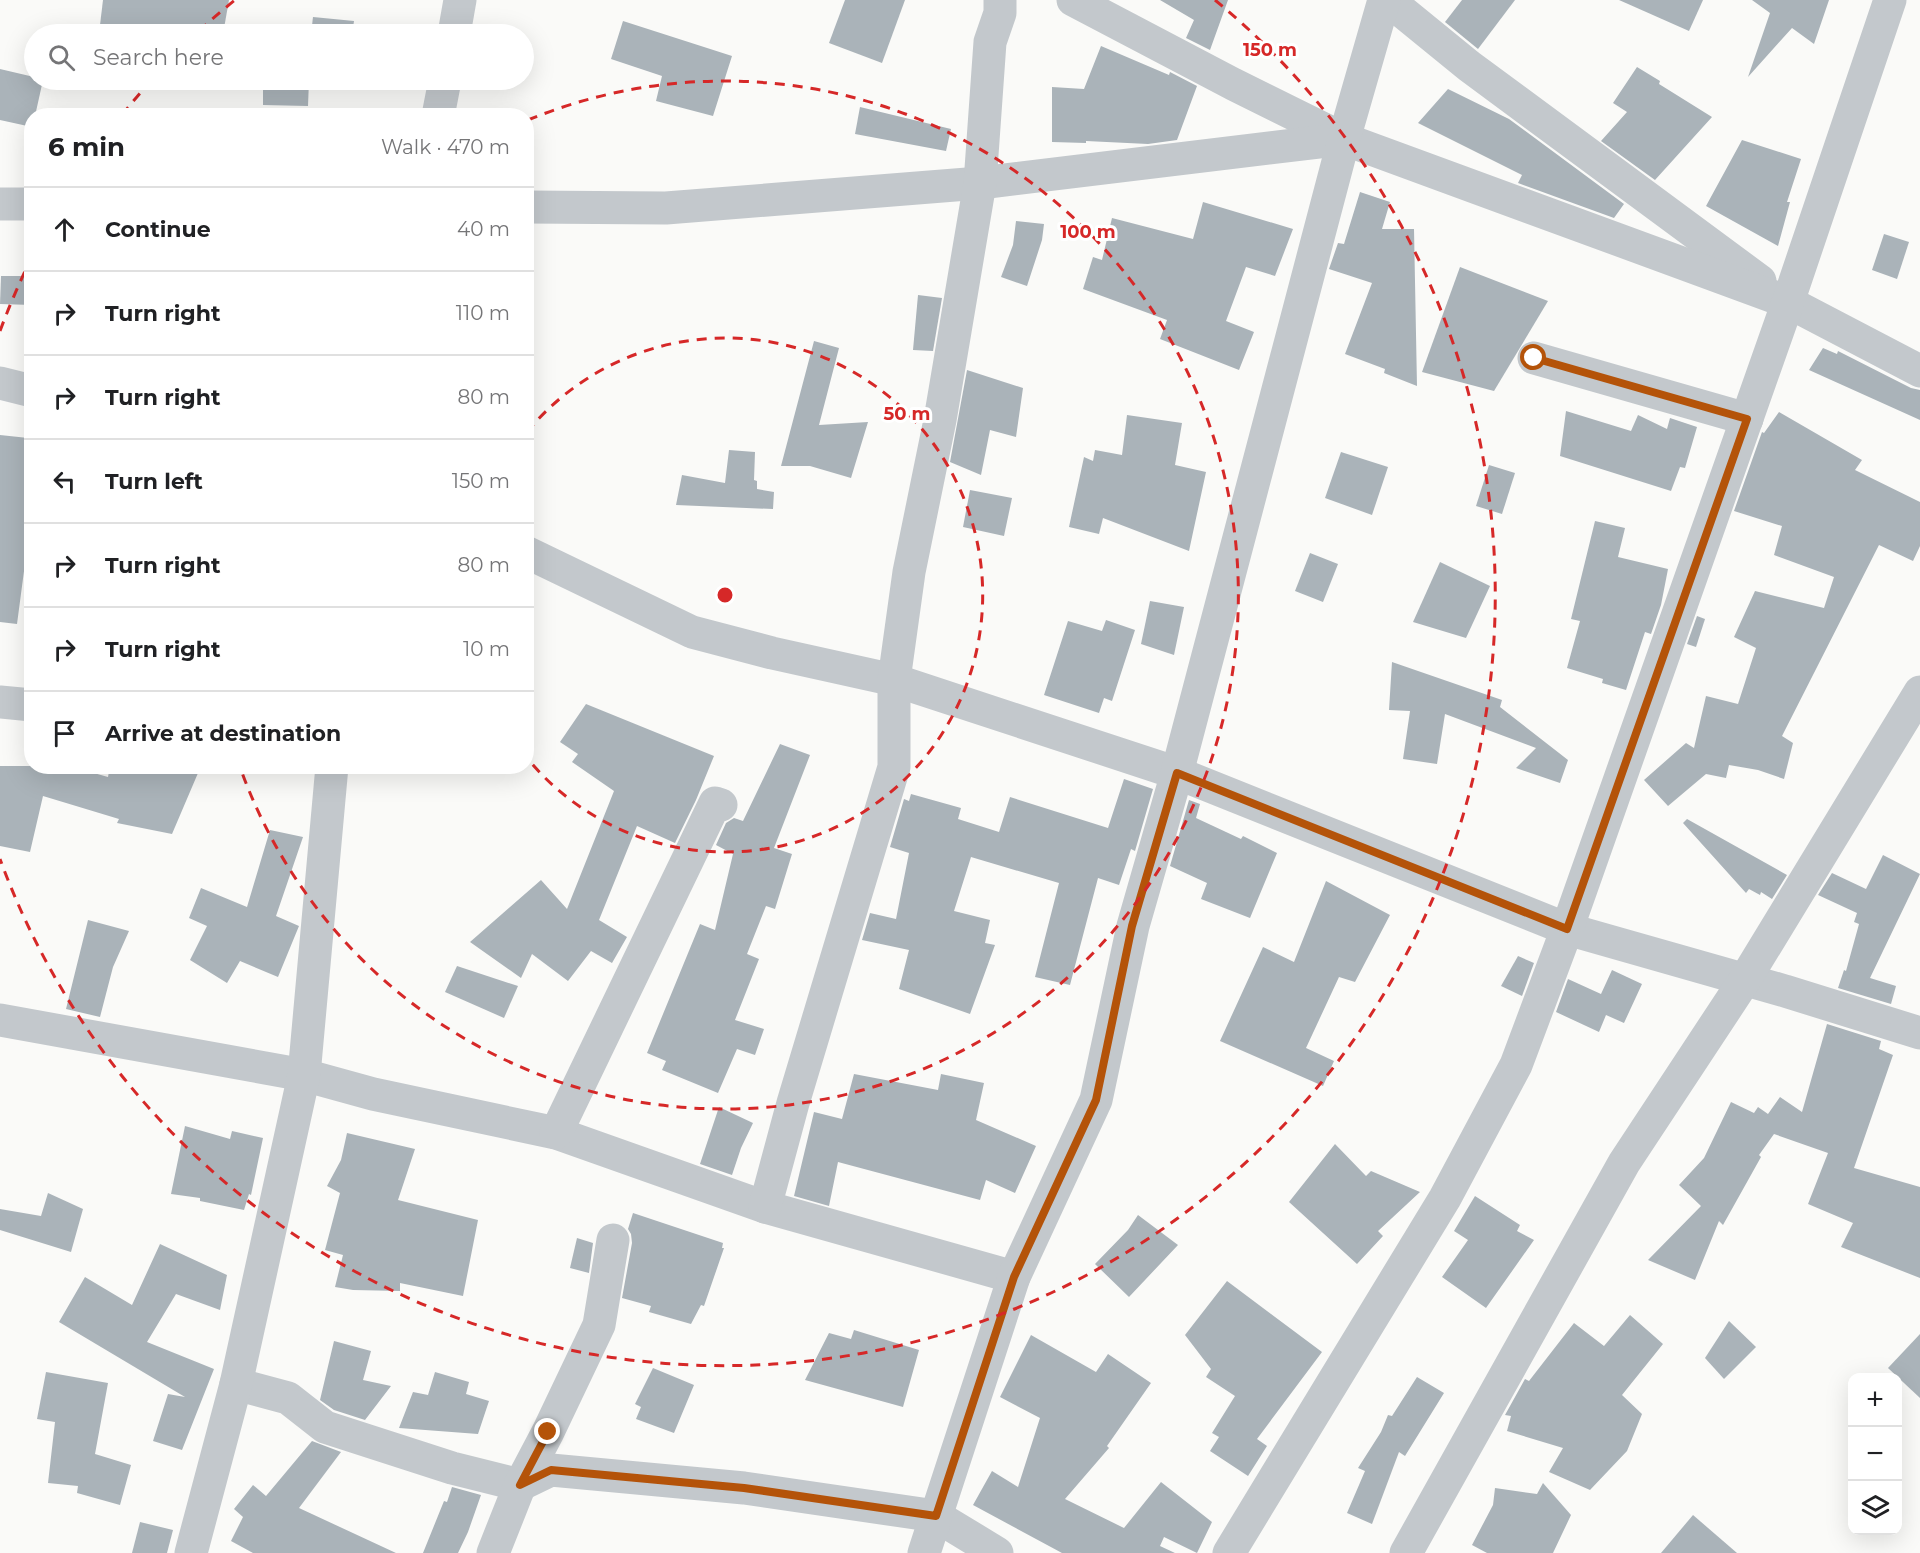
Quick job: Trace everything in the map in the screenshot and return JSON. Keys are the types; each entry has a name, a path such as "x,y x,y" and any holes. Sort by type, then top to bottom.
{"street":[{"path":"456,24 460,0"},
{"path":"765,1207 792,1103 894,767 894,680 909,572 940,420 980,183 990,42 1000,13 1000,0"},
{"path":"1073,0 1344,140 1788,302 1920,371"},
{"path":"924,1553 1014,1277 1096,1100 1132,926 1177,773 1344,140 1386,0 1470,66 1788,302"},
{"path":"1229,1553 1445,1198 1516,1065 1567,929 1747,419 1890,0"},
{"path":"440,108 443,90"},
{"path":"534,207 666,208 980,183 1344,140"},
{"path":"0,204 24,204"},
{"path":"1534,358 1747,419"},
{"path":"0,383 24,389"},
{"path":"534,556 692,632 772,653 894,680 1177,773 1567,929 1920,1033"},
{"path":"1406,1553 1624,1163 1744,981 1920,692"},
{"path":"0,702 24,704"},
{"path":"191,1553 236,1384 304,1075 331,774"},
{"path":"556,1133 714,803 721,805"},
{"path":"0,1020 304,1075 373,1094 556,1133 765,1207 1014,1277"},
{"path":"493,1553 520,1485 599,1325 613,1240"},
{"path":"236,1384 288,1398 325,1428 452,1468 520,1485 551,1470 744,1488 936,1516 998,1553"}],"building":[{"path":"103,0 229,0 225,24 100,24"},
{"path":"845,0 905,0 882,63 829,43"},
{"path":"1160,0 1228,0 1210,50 1186,38 1194,20"},
{"path":"1462,0 1515,0 1478,49 1445,22"},
{"path":"1619,0 1703,0 1689,31"},
{"path":"1752,0 1829,0 1814,44 1792,28 1748,77 1770,13"},
{"path":"313,17 354,21 354,24 312,24"},
{"path":"623,21 732,56 713,116 656,101 662,76 611,59"},
{"path":"1101,46 1169,75 1170,72 1197,86 1177,140 1148,144 1052,142 1052,87 1084,89"},
{"path":"1637,67 1660,81 1659,84 1712,117 1655,180 1601,141 1627,112 1613,103"},
{"path":"0,69 24,75 24,90 41,90 37,108 24,108 24,125 0,120"},
{"path":"1448,89 1509,119 1624,204 1614,218 1518,183 1522,175 1418,123"},
{"path":"263,90 309,90 308,106 263,105"},
{"path":"860,107 951,129 946,151 855,134"},
{"path":"1742,140 1801,159 1787,202 1790,202 1778,246 1706,206"},
{"path":"1360,192 1390,202 1382,229 1414,229 1417,386 1384,373 1385,369 1345,354 1372,283 1329,269 1338,243 1344,244"},
{"path":"1203,202 1293,229 1275,276 1246,267 1226,321 1254,332 1239,370 1160,339 1167,320 1083,289 1093,257 1102,260 1112,218 1193,239"},
{"path":"1016,221 1044,224 1042,240 1027,286 1001,277 1013,245"},
{"path":"1884,234 1909,242 1897,279 1872,270"},
{"path":"1460,267 1548,301 1494,391 1422,372"},
{"path":"1,276 24,276 24,305 0,304"},
{"path":"918,295 942,298 933,351 913,350"},
{"path":"814,341 839,348 819,425 868,422 851,478 810,466 781,466"},
{"path":"1823,348 1837,354 1838,351 1911,388 1920,390 1920,420 1809,370"},
{"path":"967,370 1023,388 1016,437 990,430 981,475 950,462"},
{"path":"1566,411 1631,431 1638,415 1667,429 1670,418 1697,427 1685,468 1680,467 1671,491 1560,456"},
{"path":"1779,412 1862,460 1855,470 1920,502 1920,546 1913,561 1879,545 1782,736 1793,743 1784,779 1758,770 1729,765 1726,778 1706,774 1668,806 1644,780 1686,743 1694,748 1706,696 1738,704 1756,648 1734,637 1755,591 1824,608 1834,577 1774,555 1782,526 1734,511 1762,432 1764,433"},
{"path":"1127,415 1182,423 1175,465 1206,472 1189,551 1103,518 1099,534 1069,527 1084,457 1093,461 1095,450 1122,455"},
{"path":"0,435 24,438 24,571 17,624 0,622"},
{"path":"729,450 755,452 754,480 757,481 757,489 774,492 773,509 676,505 682,475 725,483"},
{"path":"1341,452 1388,467 1372,515 1325,498"},
{"path":"1489,465 1515,473 1502,514 1476,506"},
{"path":"970,490 1012,498 1004,536 963,527"},
{"path":"1595,521 1625,528 1618,557 1668,569 1661,605 1651,634 1645,632 1626,690 1602,683 1603,679 1567,668 1580,621 1571,619"},
{"path":"1310,553 1338,564 1323,602 1295,591"},
{"path":"1440,562 1490,586 1466,638 1413,622"},
{"path":"1150,601 1184,607 1174,655 1141,644"},
{"path":"1697,616 1705,619 1696,647 1687,644"},
{"path":"1106,620 1135,630 1112,701 1104,698 1099,713 1044,695 1068,621 1102,631"},
{"path":"1392,662 1502,700 1500,707 1568,760 1560,783 1516,768 1536,748 1445,714 1437,764 1403,759 1410,711 1389,710"},
{"path":"586,704 714,756 675,843 637,826 599,920 627,937 612,963 591,951 568,981 532,954 521,978 470,942 541,880 567,909 614,791 572,762 578,754 560,742"},
{"path":"780,744 810,755 774,848 792,854 775,909 766,906 747,954 759,959 735,1020 764,1029 755,1055 737,1049 718,1093 662,1070 666,1061 647,1053 700,924 715,930 733,854 716,845 726,823 734,818 743,821"},
{"path":"0,766 24,766 24,774 97,774 108,777 109,774 198,774 172,834 117,823 119,819 43,796 30,852 0,846"},
{"path":"1124,779 1153,789 1135,851 1131,849 1119,885 1098,878 1070,985 1035,977 1059,883 971,857 954,911 990,920 985,943 995,945 970,1014 899,989 909,950 862,940 870,913 896,919 909,853 890,847 904,799 909,801 911,794 961,808 958,819 999,832 1010,797 1108,828"},
{"path":"1189,800 1200,804 1196,818 1241,839 1243,836 1277,853 1250,918 1201,899 1207,883 1170,866"},
{"path":"1687,819 1787,875 1772,899 1761,892 1760,895 1749,889 1746,893 1683,823"},
{"path":"270,830 303,837 276,916 299,926 278,977 240,961 227,983 190,960 207,926 189,918 201,888 247,907"},
{"path":"1883,855 1920,874 1870,978 1896,986 1891,1004 1838,988 1844,970 1846,971 1859,924 1854,922 1857,913 1818,895 1832,873 1866,889"},
{"path":"1326,881 1390,915 1355,982 1339,977 1306,1048 1334,1061 1323,1086 1220,1041 1263,947 1294,962"},
{"path":"88,920 129,931 113,967 100,1017 66,1009"},
{"path":"1518,956 1534,963 1522,996 1501,986"},
{"path":"457,966 518,986 504,1018 445,992"},
{"path":"1612,970 1642,984 1624,1023 1606,1015 1599,1032 1556,1012 1568,979 1601,994"},
{"path":"1827,1024 1881,1041 1879,1049 1893,1055 1854,1168 1920,1187 1920,1278 1841,1247 1853,1223 1808,1204 1828,1153 1774,1134 1759,1155 1761,1157 1723,1225 1719,1221 1695,1280 1648,1260 1701,1206 1679,1185 1704,1158 1731,1102 1754,1113 1758,1107 1768,1114 1780,1097 1802,1112"},
{"path":"854,1074 938,1090 941,1074 984,1083 976,1120 1036,1146 1015,1193 986,1180 980,1200 838,1162 829,1206 794,1196 814,1112 842,1119"},
{"path":"719,1107 753,1123 732,1175 700,1164"},
{"path":"185,1126 230,1139 232,1131 263,1138 251,1195 249,1194 244,1210 200,1201 200,1198 171,1194"},
{"path":"347,1133 415,1149 398,1200 478,1220 463,1296 400,1283 400,1291 353,1290 335,1287 343,1255 325,1250 340,1193 327,1186 341,1160"},
{"path":"1335,1144 1366,1176 1371,1171 1420,1192 1378,1231 1383,1236 1357,1264 1289,1202"},
{"path":"48,1193 83,1209 71,1252 0,1230 0,1209 41,1216"},
{"path":"1475,1196 1520,1225 1517,1231 1534,1240 1486,1308 1442,1277 1468,1240 1454,1231"},
{"path":"633,1213 723,1243 722,1248 724,1248 704,1306 701,1305 691,1324 649,1312 651,1306 622,1298 632,1243 628,1229"},
{"path":"1138,1215 1178,1245 1129,1297 1095,1264 1128,1230"},
{"path":"577,1238 593,1243 589,1273 570,1268"},
{"path":"160,1244 227,1275 220,1310 176,1294 147,1342 214,1369 182,1450 153,1441 168,1394 185,1397 59,1322 85,1277 132,1305"},
{"path":"1227,1281 1322,1352 1257,1439 1267,1446 1248,1476 1210,1451 1219,1437 1212,1433 1235,1396 1206,1377 1211,1369 1185,1335"},
{"path":"1630,1315 1663,1344 1622,1395 1642,1414 1627,1451 1590,1490 1549,1472 1563,1448 1507,1431 1511,1416 1505,1415 1525,1379 1529,1381 1574,1323 1604,1346"},
{"path":"1729,1321 1756,1347 1724,1379 1705,1358"},
{"path":"854,1330 919,1350 903,1407 805,1380 829,1333 851,1339"},
{"path":"1920,1334 1920,1398 1902,1381 1902,1373 1893,1373 1888,1368"},
{"path":"1031,1335 1096,1372 1108,1354 1151,1383 1107,1446 1109,1448 1065,1499 1124,1528 1161,1482 1212,1522 1197,1553 1164,1537 1160,1546 1175,1553 1062,1553 973,1505 992,1471 1018,1487 1040,1418 1000,1397"},
{"path":"334,1341 371,1351 363,1380 391,1386 365,1420 334,1410 320,1400"},
{"path":"653,1368 694,1385 674,1433 636,1419 641,1407 635,1404"},
{"path":"46,1372 108,1383 95,1454 131,1465 120,1505 77,1493 78,1486 48,1483 55,1422 37,1419"},
{"path":"435,1372 469,1382 466,1394 489,1401 478,1434 399,1428 413,1392 428,1395"},
{"path":"1417,1377 1444,1393 1405,1456 1399,1452 1372,1524 1347,1513 1365,1471 1358,1468 1381,1432 1388,1415 1392,1416"},
{"path":"312,1441 341,1452 299,1508 396,1553 253,1553 231,1541 243,1517 234,1509 253,1485 266,1496"},
{"path":"1543,1483 1571,1515 1553,1553 1487,1553 1472,1545 1493,1505 1495,1488 1537,1494"},
{"path":"452,1487 481,1495 468,1532 458,1553 423,1553 444,1501 447,1502"},
{"path":"1693,1515 1737,1553 1661,1553"},
{"path":"140,1522 173,1530 167,1553 132,1553"}],"route":[{"path":"548,1432 520,1485 551,1470 744,1488 936,1516 1014,1277 1096,1100 1132,926 1177,773 1567,929 1747,419 1534,358"}]}
